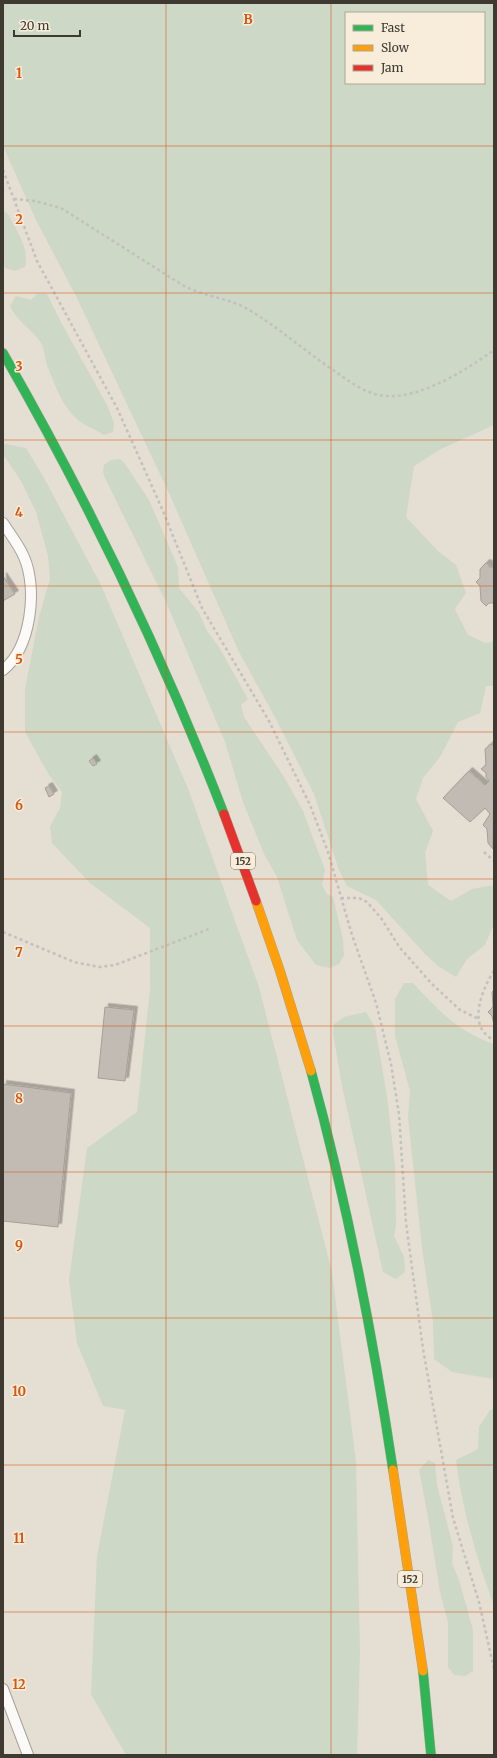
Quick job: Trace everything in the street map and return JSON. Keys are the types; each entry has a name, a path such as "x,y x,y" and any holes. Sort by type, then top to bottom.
{"main road":[{"name":"152","path":"3,353 70,472 119,569 171,684 234,836 258,904 295,1020 333,1158 358,1275 383,1405 425,1689 431,1755"}],"lane":[{"path":"3,523 25,558 30,579 31,594 26,632 19,650 8,666 3,670"},
{"path":"3,1689 28,1755"}],"path":[{"path":"3,170 37,261 106,386 129,434 168,522 202,608 269,721 299,781 319,826 352,935 376,1004 392,1064 399,1114 406,1223 423,1349 453,1518 479,1602 494,1669"},
{"path":"14,199 35,201 61,208 184,286 197,292 236,302 252,311 306,352 349,381 377,394 387,396 406,394 437,383 469,366 494,350"},
{"path":"484,852 494,861"},
{"path":"342,898 358,898 367,902 381,918 400,948 432,984 460,1010 479,1019"},
{"path":"3,932 74,962 99,967 115,965 209,929"},
{"path":"494,971 483,991 479,1009 479,1019 484,1031 494,1040"}],"green space":[{"path":"3,3 494,3 494,425 441,449 414,466 406,517 438,551 456,565 466,593 455,609 468,635 486,643 494,641 494,686 486,686 480,713 458,722 440,757 423,778 416,799 433,831 425,853 428,885 451,901 472,889 494,885 494,924 485,945 467,959 456,977 438,966 424,953 376,900 347,886 339,870 314,794 276,719 239,652 168,491 76,296 36,220 3,146"},
{"path":"3,211 8,214 15,226 26,253 25,267 15,271 5,268 3,255"},
{"path":"38,293 47,294 107,405 114,423 113,432 104,435 82,423 70,412 55,385 41,343 13,312 10,306 16,296 31,300"},
{"path":"5,444 26,448 43,476 101,585 189,791 259,987 332,1272 356,1462 360,1654 357,1755 126,1755 91,1694 97,1556 125,1410 103,1406 77,1343 69,1280 87,1148 137,1112 150,989 150,928 90,883 52,843 50,827 60,808 62,792 49,775 25,732 25,689 39,617 50,579 48,556 36,512 21,481 3,454 3,445"},
{"path":"120,459 149,500 178,567 179,588 199,613 207,631 219,647 248,699 241,705 244,717 284,777 303,811 325,870 322,885 327,894 333,897 343,939 344,955 339,964 330,968 316,965 297,940 277,877 264,854 243,802 225,742 167,604 105,478 103,472 104,465 111,460"},
{"path":"404,983 413,983 440,1011 459,1027 494,1044 494,1379 452,1372 434,1359 433,1322 422,1248 408,1117 410,1091 395,1036 395,999"},
{"path":"366,1012 375,1027 387,1096 395,1166 396,1226 394,1236 404,1257 405,1272 396,1279 383,1272 342,1086 333,1033 334,1024 344,1017"},
{"path":"494,1409 494,1606 466,1516 456,1460 478,1449 479,1427 490,1410"},
{"path":"428,1460 435,1463 437,1485 453,1546 452,1563 459,1580 473,1630 473,1671 465,1676 454,1675 448,1667 448,1622 440,1592 419,1470"}],"building":[{"path":"486,563 489,564 489,567 494,567 494,603 489,603 486,606 481,601 480,586 476,582 480,578 480,569"},
{"path":"3,576 15,594 3,601"},
{"path":"491,744 494,746 493,849 488,843 487,829 483,825 490,814 485,808 470,822 443,798 469,771 485,785 489,781 486,777 486,773 481,769 486,765 485,749"},
{"path":"93,758 97,764 93,766 89,761"},
{"path":"49,786 54,794 49,797 45,788"},
{"path":"494,990 494,1025 492,1016 488,1012 493,1007 492,992"},
{"path":"105,1007 134,1010 125,1081 98,1078"},
{"path":"3,1084 71,1093 58,1227 3,1221"}],"traffic: fast":[{"path":"3,353 65,465 122,579 175,695 224,814"},
{"path":"311,1071 336,1170 358,1269 377,1370 393,1470"},
{"path":"423,1671 431,1755"}],"traffic: slow":[{"path":"256,901 280,971 311,1071"},
{"path":"393,1470 423,1671"}],"traffic: jam":[{"path":"224,814 256,901"}]}
